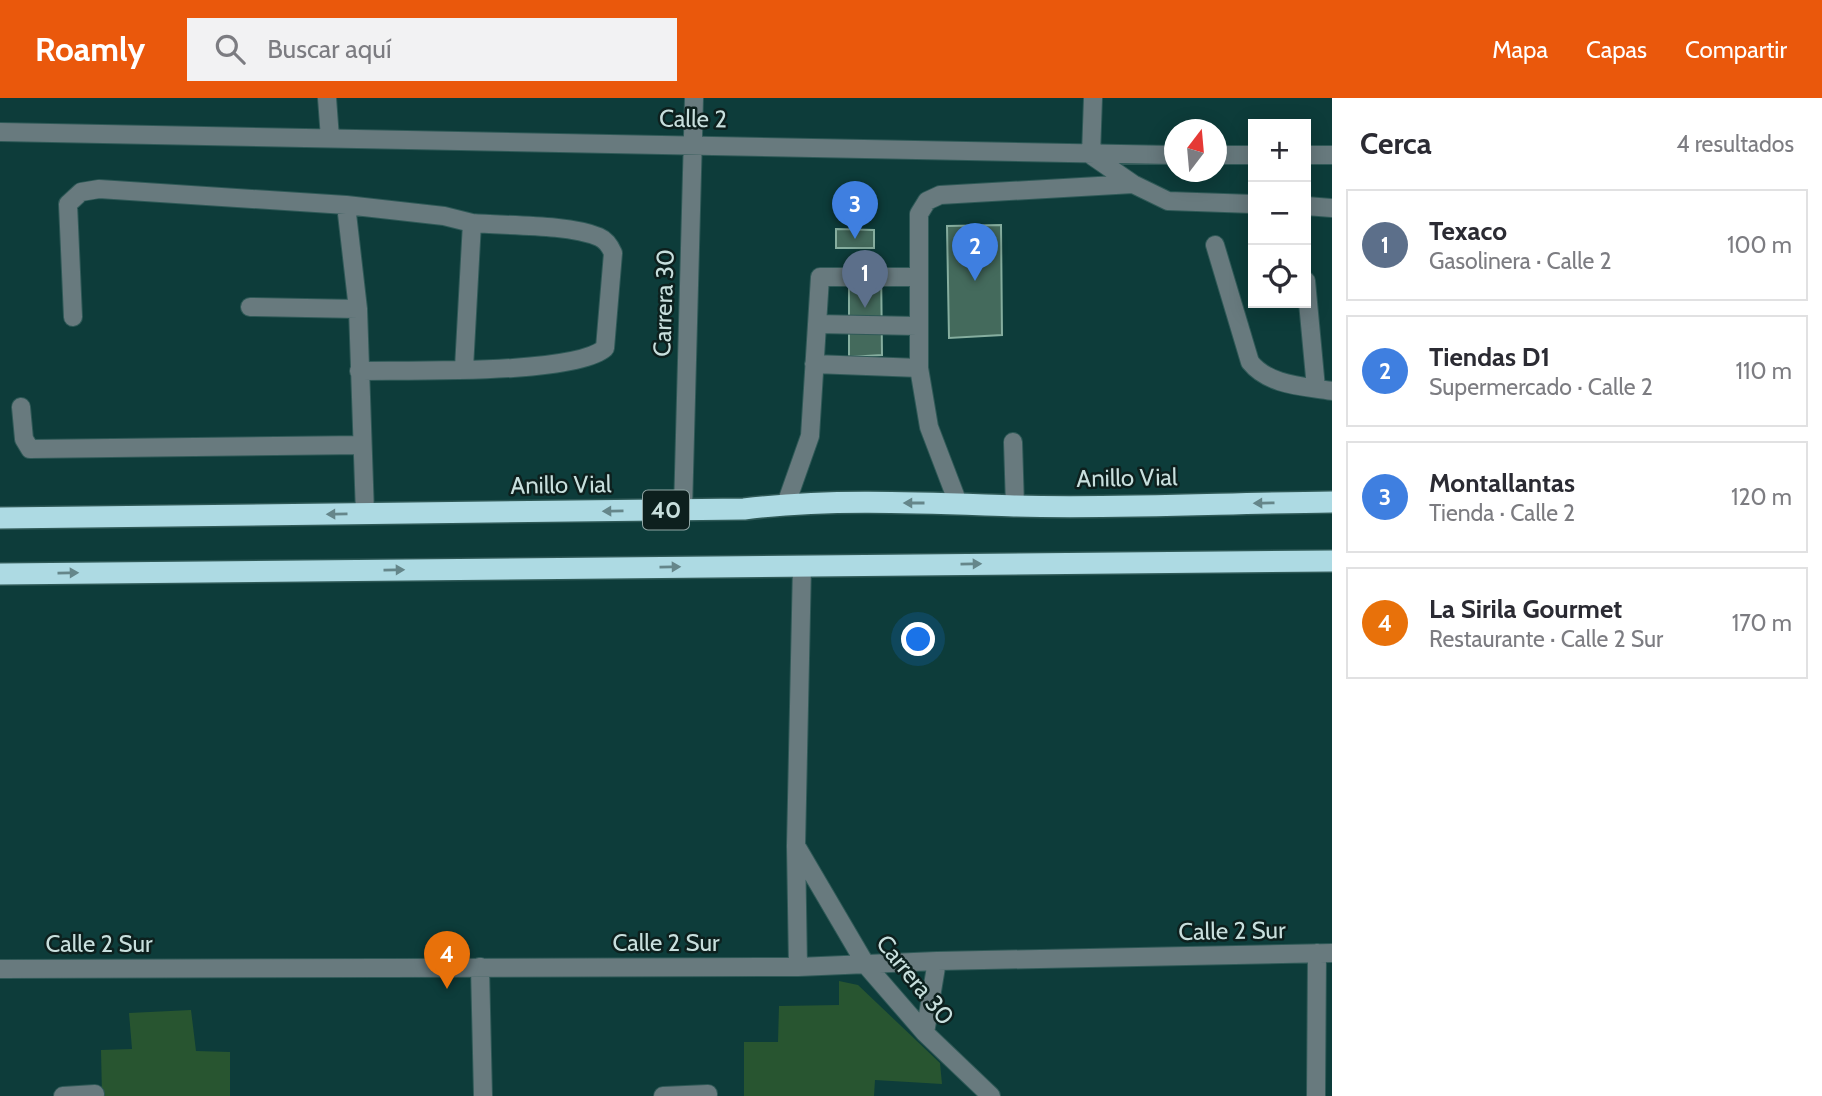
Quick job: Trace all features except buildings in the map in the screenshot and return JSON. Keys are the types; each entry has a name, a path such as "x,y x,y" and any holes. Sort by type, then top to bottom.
{"highway":[{"name":"Anillo Vial","path":"0,518 744,509 786,504 958,503 1015,506 1332,502"},
{"path":"0,574 1332,561"}],"street":[{"path":"327,98 330,138"},
{"name":"Carrera 30","path":"683,510 694,98"},
{"path":"1093,98 1091,155 1133,184 1168,201 1248,204"},
{"name":"Calle 2","path":"0,132 1164,155"},
{"path":"1227,155 1248,155"},
{"path":"1311,155 1332,155"},
{"path":"958,503 929,427 919,368 919,214 927,201 940,195 1133,184"},
{"path":"73,317 68,204 81,192 99,189 346,205 444,216 472,223 556,229 599,237 613,253 605,348 596,356 562,363 359,371"},
{"path":"346,205 358,309 365,514"},
{"path":"1311,206 1332,208"},
{"path":"464,368 472,223"},
{"path":"1215,245 1250,362 1259,374 1270,379 1324,389 1310,308"},
{"path":"786,504 810,436 820,277 917,278"},
{"path":"250,307 358,309"},
{"path":"817,324 918,326"},
{"path":"814,364 919,368"},
{"path":"21,407 24,439 30,449 361,445"},
{"path":"1013,442 1015,506"},
{"path":"798,967 796,846 802,566"},
{"name":"Carrera 30","path":"796,846 866,965 925,1033 991,1096"},
{"path":"1316,1096 1325,953"},
{"name":"Calle 2 Sur","path":"0,969 798,967 937,961 1325,953"},
{"path":"925,1033 937,961"},
{"path":"480,967 483,1096"},
{"path":"63,1096 95,1094"},
{"path":"663,1096 708,1094"}],"green space":[{"path":"839,981 858,985 940,1063 942,1084 875,1080 874,1096 744,1096 744,1042 778,1042 779,1006 839,1005"},
{"path":"191,1010 196,1051 230,1052 230,1096 102,1096 101,1050 132,1049 129,1013"}],"place":[{"name":"Montallantas","path":"855,239"},
{"name":"Tiendas D1","path":"975,281"},
{"name":"Texaco","path":"865,308"},
{"name":"La Sirila Gourmet","path":"447,989"}]}
